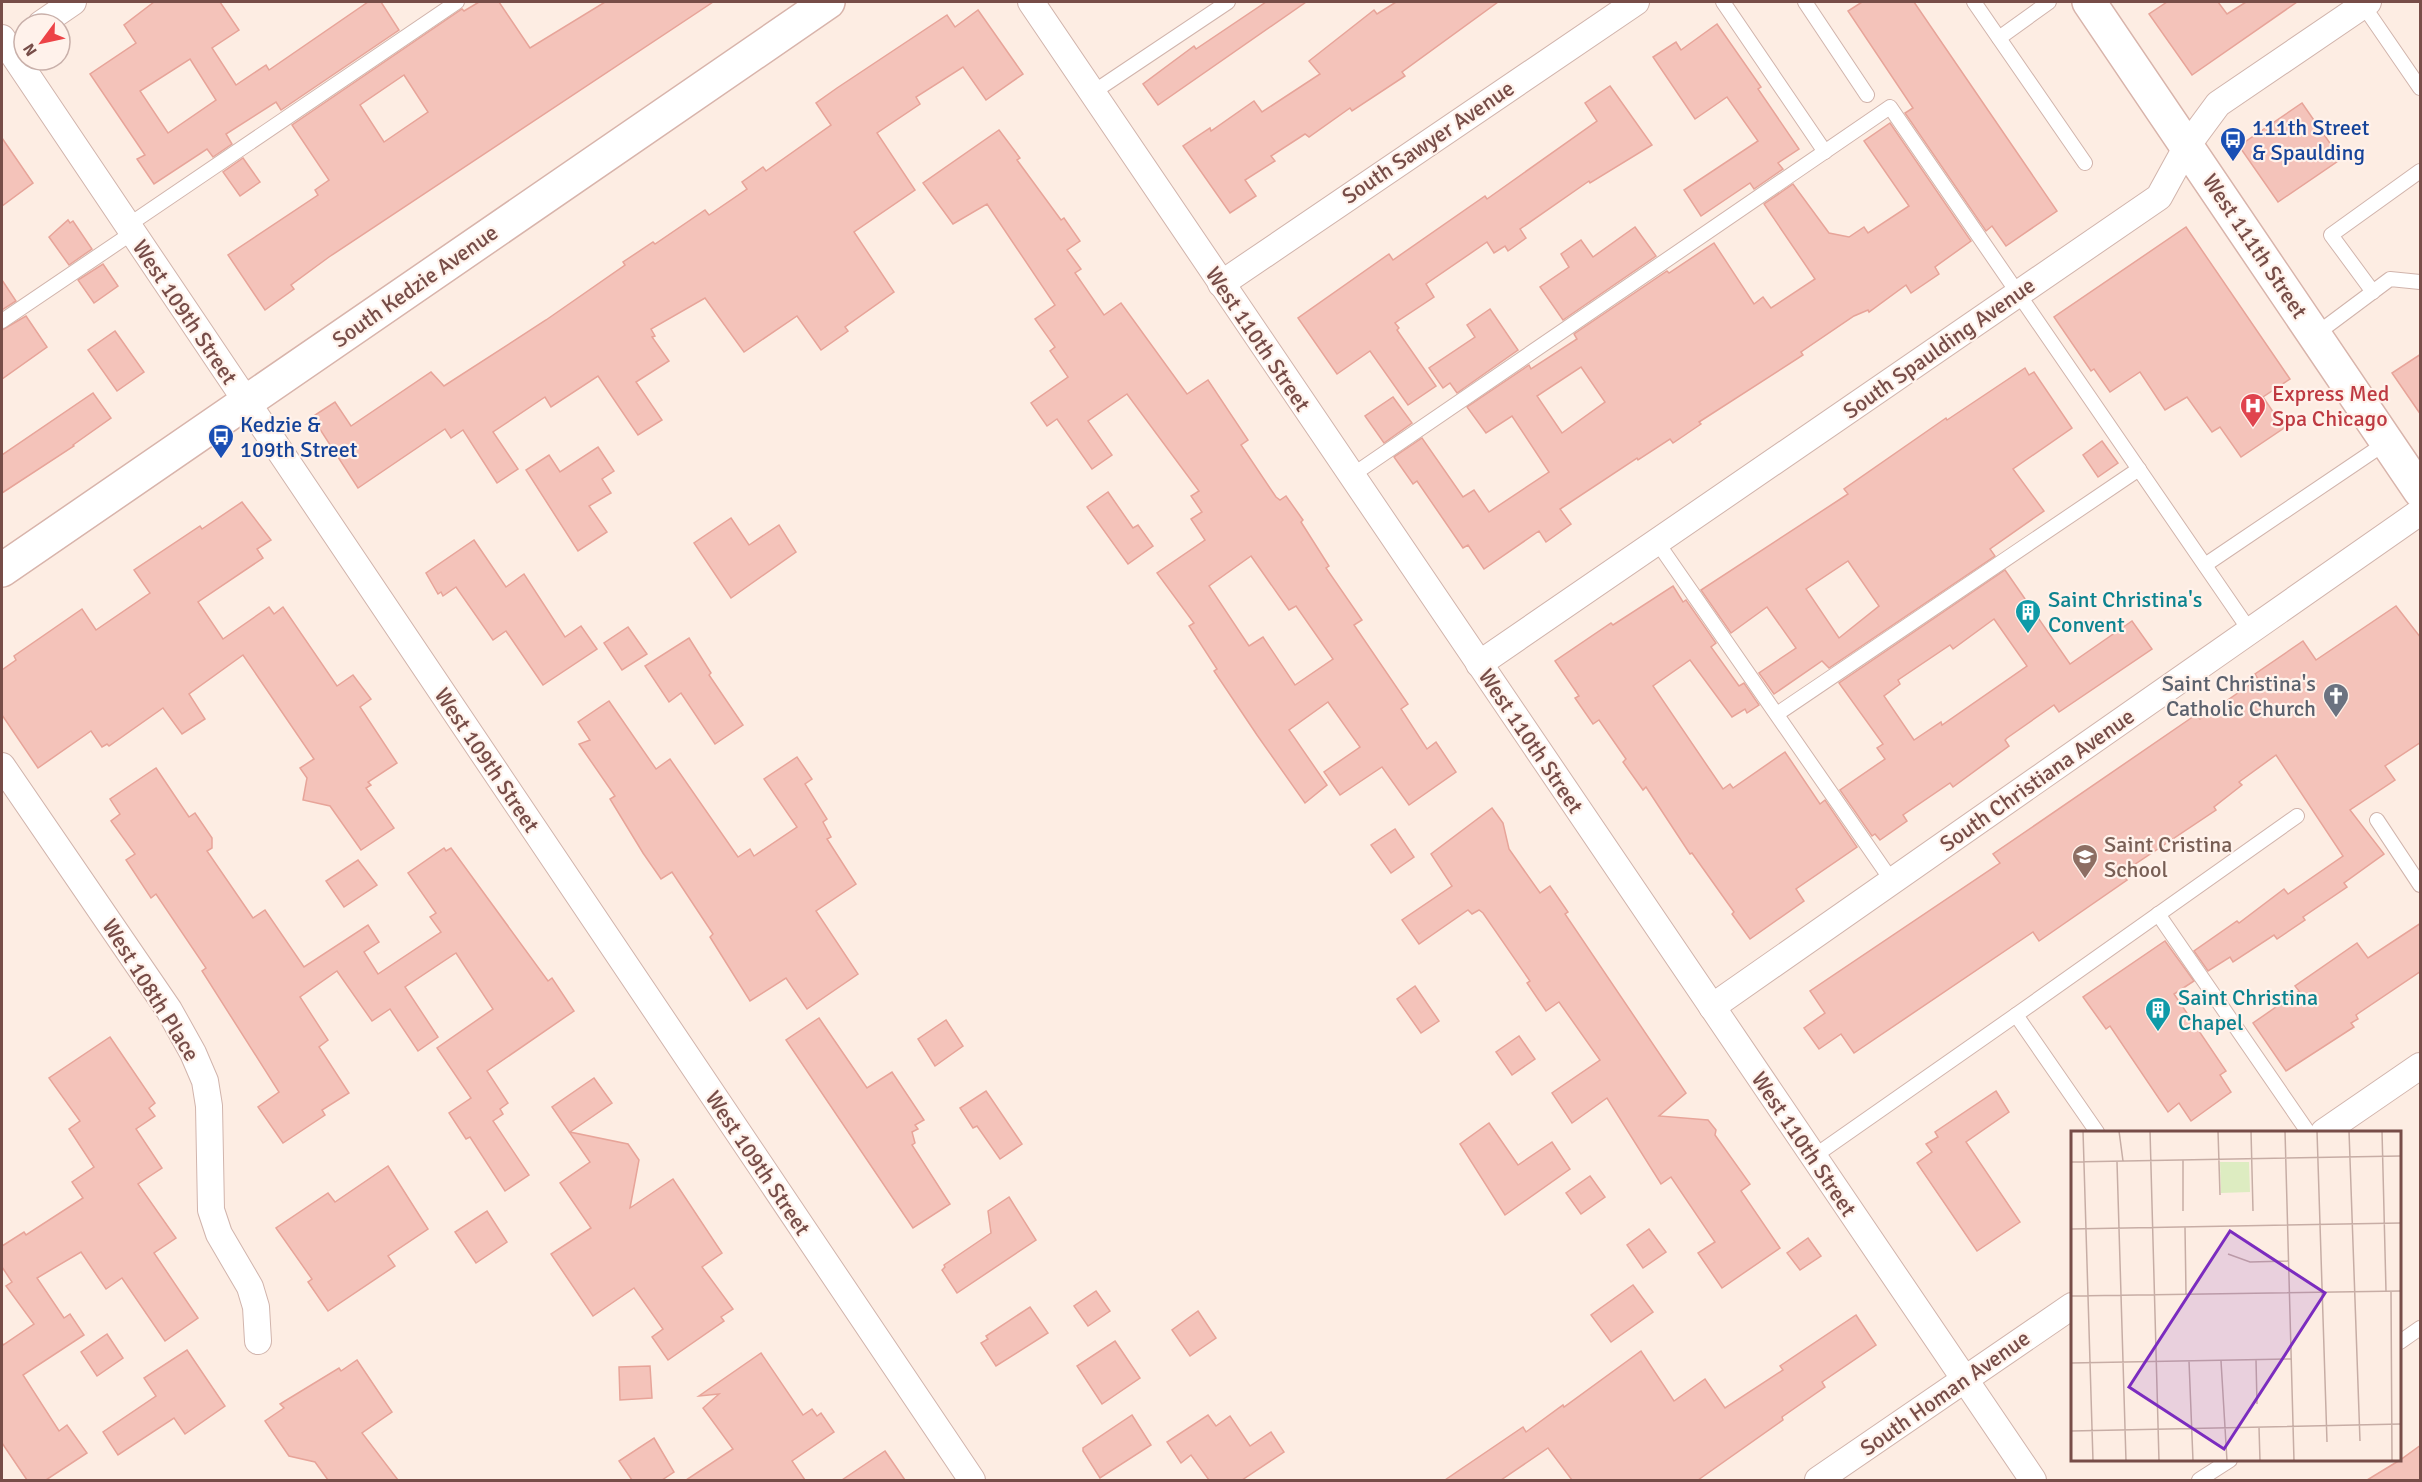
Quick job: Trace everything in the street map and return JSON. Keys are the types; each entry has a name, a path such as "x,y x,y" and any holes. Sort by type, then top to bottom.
{"main road":[{"name":"South Kedzie Avenue","path":"2,570 828,2"},
{"name":"West 111th Street","path":"2089,2 2421,491"}],"street":[{"path":"58,12 73,2"},
{"name":"West 110th Street","path":"1031,2 2032,1480"},
{"name":"South Sawyer Avenue","path":"1221,284 1636,2"},
{"name":"South Spaulding Avenue","path":"1479,664 2159,197 2187,146 2218,105 2358,5"},
{"name":"West 109th Street","path":"9,45 245,402 972,1480"},
{"name":"South Christiana Avenue","path":"1712,1007 2421,512"},
{"name":"West 108th Place","path":"2,766 169,1010 193,1053 205,1081 209,1106 211,1210 219,1234 250,1287 256,1307 258,1341"},
{"path":"2325,1131 2421,1066"},
{"name":"South Homan Avenue","path":"1818,1480 2071,1307"}],"lane":[{"path":"2,321 457,2"},
{"path":"1092,93 1228,2"},
{"path":"1723,2 1825,152"},
{"path":"1805,2 1867,95"},
{"path":"1974,2 2085,164"},
{"path":"1999,38 2049,2"},
{"path":"2358,5 2421,88"},
{"path":"1352,476 1890,107 2250,631"},
{"path":"2373,292 2331,235 2421,171"},
{"path":"2315,335 2390,279 2421,282"},
{"path":"2205,565 2387,442"},
{"path":"1777,714 2139,469"},
{"path":"1657,542 1892,882"},
{"path":"1813,1157 2297,816"},
{"path":"2377,820 2421,885"},
{"path":"2158,914 2307,1131"},
{"path":"2016,1015 2096,1131"},
{"path":"2401,1341 2421,1328"},
{"path":"2199,1480 2228,1461"}],"building":[{"path":"154,2 220,2 239,30 212,48 236,85 266,65 269,70 368,2 381,2 399,30 281,110 276,102 226,134 232,144 213,157 207,149 154,184 137,159 145,155 90,74 136,43 124,25","holes":["190,59 216,100 168,133 140,91"]},
{"path":"479,2 499,2 530,48 605,2 713,2 329,257 291,285 294,289 265,310 228,255 318,195 315,190 329,180 292,125 462,9 464,11","holes":["404,75 428,112 384,142 360,105"]},
{"path":"1266,2 1306,2 1158,105 1143,84 1194,46 1196,49"},
{"path":"1396,2 1498,2 1402,72 1405,76 1352,111 1350,108 1309,137 1305,134 1271,156 1275,161 1245,180 1256,196 1230,213 1183,146 1210,128 1211,131 1254,101 1262,112 1320,74 1309,61 1374,10 1377,14"},
{"path":"1862,2 1914,2 2057,211 2006,246 1992,226 1986,231 1905,113 1913,108 1848,11"},
{"path":"2167,2 2218,2 2227,14 2246,2 2297,2 2192,75 2149,14"},
{"path":"978,10 1023,74 986,100 963,67 916,97 920,104 877,133 915,190 854,232 894,292 845,327 848,331 821,350 797,316 744,352 705,298 651,329 655,336 652,337 669,361 636,382 662,420 638,435 598,376 551,407 545,397 493,432 518,469 497,483 463,430 451,438 445,429 358,488 312,417 335,402 351,426 431,372 444,386 546,320 625,265 623,262 653,242 655,244 705,210 709,215 747,189 742,182 763,167 766,171 831,125 816,103 837,88 947,15 955,27"},
{"path":"1717,24 1761,87 1758,89 1799,149 1778,163 1783,169 1754,189 1750,183 1701,216 1684,190 1758,141 1727,97 1695,119 1653,57 1676,42 1681,50"},
{"path":"1610,86 1652,145 1590,183 1589,181 1520,229 1526,238 1508,251 1505,246 1494,253 1487,242 1426,284 1434,297 1395,323 1399,328 1397,330 1436,386 1408,405 1370,351 1337,374 1298,318 1389,254 1393,260 1485,196 1487,199 1597,121 1585,103"},
{"path":"2302,103 2341,159 2278,202 2239,146"},
{"path":"1890,123 1971,241 1935,267 1939,274 1911,293 1906,285 1869,312 1868,310 1854,316 1801,352 1803,355 1699,422 1701,424 1673,443 1670,439 1638,460 1637,458 1560,509 1571,524 1546,542 1539,531 1484,569 1468,545 1463,548 1417,481 1413,484 1394,457 1422,438 1463,497 1474,490 1489,512 1549,472 1512,416 1486,433 1467,407 1529,365 1531,369 1577,339 1574,334 1667,271 1669,273 1714,243 1754,304 1763,297 1771,308 1815,279 1764,204 1793,184 1829,233 1849,237 1864,227 1868,233 1909,206 1864,141","holes":["1581,367 1605,402 1562,433 1537,396"]},
{"path":"999,130 1020,158 1017,160 1061,220 1064,218 1080,241 1067,250 1081,269 1075,273 1104,315 1121,303 1187,394 1208,380 1248,440 1241,445 1276,497 1280,500 1286,496 1303,520 1301,522 1329,566 1326,568 1362,620 1354,625 1408,704 1401,709 1427,749 1436,742 1456,772 1409,805 1382,767 1340,795 1324,772 1360,747 1328,702 1289,730 1327,785 1305,803 1214,671 1217,669 1189,626 1194,623 1157,573 1205,540 1191,519 1202,512 1191,496 1199,491 1127,394 1088,421 1112,455 1092,469 1057,419 1047,426 1031,403 1068,377 1050,351 1055,347 1035,319 1055,305 987,204 953,224 923,183","holes":["1251,556 1289,610 1296,606 1333,659 1295,685 1263,637 1249,646 1209,586"]},
{"path":"2,138 33,183 2,206"},
{"path":"243,158 260,182 240,196 223,172"},
{"path":"68,220 70,223 73,221 92,249 69,265 49,237"},
{"path":"1635,227 1656,256 1563,320 1540,287 1569,267 1561,254 1581,240 1593,257"},
{"path":"2186,227 2290,379 2263,397 2284,428 2241,457 2220,427 2212,432 2187,397 2165,410 2140,372 2110,392 2094,369 2091,371 2054,317"},
{"path":"103,264 118,286 94,303 78,280"},
{"path":"2,280 16,301 2,310"},
{"path":"1490,309 1518,350 1457,393 1450,383 1443,388 1429,368 1475,337 1467,325"},
{"path":"26,316 47,347 2,379 2,330"},
{"path":"115,331 144,372 117,391 88,350"},
{"path":"2421,354 2421,415 2392,373"},
{"path":"2025,368 2029,375 2034,372 2072,428 2013,469 2044,511 1990,549 1995,556 1829,668 1822,661 1774,694 1759,673 1796,648 1767,607 1731,633 1701,590 1848,494 1844,489 1946,418 1947,420","holes":["1848,561 1879,606 1839,638 1806,589"]},
{"path":"93,393 111,418 74,446 2,493 2,455"},
{"path":"1393,397 1412,423 1384,443 1365,416"},
{"path":"2102,441 2118,463 2098,477 2083,455"},
{"path":"598,447 614,471 602,479 611,493 589,506 607,532 578,551 526,470 549,455 560,472"},
{"path":"1108,492 1133,528 1138,525 1153,546 1128,564 1087,507"},
{"path":"242,502 271,540 257,549 263,558 198,602 223,639 269,607 274,614 283,607 337,686 353,675 371,699 360,707 397,763 368,782 371,785 366,788 394,828 361,850 330,806 303,800 307,778 300,768 314,759 243,655 189,694 205,719 182,734 163,708 109,746 107,744 102,747 91,731 38,768 2,715 2,670 16,660 14,656 82,609 96,630 150,593 134,570 200,526 202,529"},
{"path":"731,518 749,545 779,525 796,552 731,598 694,543"},
{"path":"474,540 506,587 524,574 565,637 581,626 597,649 543,685 506,631 493,640 456,587 443,596 441,592 438,594 426,573"},
{"path":"2005,570 2070,664 2132,621 2152,649 2059,712 2054,705 2007,738 2005,740 2009,746 1953,787 1950,783 1903,815 1907,821 1880,840 1875,834 1872,836 1840,790 1885,759 1877,748 1883,744 1839,683","holes":["1994,619 2027,666 1942,725 1941,722 1914,740 1884,696 1900,684 1898,680 1950,645 1953,649"]},
{"path":"1673,586 1683,602 1686,600 1716,643 1711,647 1739,686 1744,683 1759,705 1747,713 1745,709 1732,717 1690,660 1653,686 1723,789 1730,784 1733,788 1785,752 1820,804 1825,800 1857,847 1796,889 1804,901 1750,939 1732,914 1734,912 1692,853 1690,854 1646,787 1643,790 1623,762 1626,759 1599,720 1593,724 1575,698 1579,696 1555,661 1611,623 1613,625"},
{"path":"2396,606 2421,638 2421,742 2385,766 2395,780 2350,810 2384,854 2344,883 2347,887 2303,917 2305,920 2277,939 2274,935 2233,962 2230,957 2208,971 2194,951 2237,921 2239,923 2284,889 2288,894 2343,856 2276,755 2239,782 2242,785 2214,807 2216,810 2122,873 2127,880 2039,941 2033,932 1854,1053 1841,1034 1819,1049 1804,1028 1825,1013 1810,991 2000,863 1993,854 2197,714 2200,719 2258,679 2255,674 2303,641 2316,660"},
{"path":"628,627 647,654 622,670 604,643"},
{"path":"689,638 711,673 709,675 743,725 715,744 681,693 669,702 645,666"},
{"path":"609,701 656,769 670,759 738,857 750,849 754,856 797,827 764,779 797,757 812,779 805,784 827,819 823,822 831,837 827,839 856,884 816,911 858,974 807,1009 786,978 750,1001 710,937 713,934 672,872 661,879 643,853 610,799 615,796 579,744 590,740 578,722"},
{"path":"156,768 189,817 195,813 212,838 212,848 207,851 253,918 265,910 304,967 368,925 379,942 364,952 378,974 441,932 430,917 436,913 408,873 444,848 446,851 451,848 548,981 552,978 574,1011 487,1071 508,1103 500,1109 503,1114 493,1121 529,1175 505,1191 470,1137 466,1139 449,1113 471,1098 437,1048 493,1009 456,953 405,987 438,1037 418,1051 390,1009 372,1021 337,971 300,997 328,1040 319,1047 349,1093 322,1110 325,1115 283,1143 258,1107 279,1092 202,971 206,968 156,894 151,898 126,860 135,854 111,821 120,814 110,799"},
{"path":"1492,808 1503,823 1509,849 1540,893 1550,886 1568,912 1565,914 1686,1093 1659,1116 1708,1120 1716,1130 1715,1135 1750,1184 1741,1191 1780,1248 1722,1288 1698,1253 1715,1242 1671,1177 1661,1184 1607,1098 1572,1123 1552,1093 1600,1060 1559,1002 1546,1011 1527,983 1530,981 1483,913 1479,910 1472,914 1468,910 1419,944 1402,920 1452,886 1431,854"},
{"path":"1395,829 1414,857 1391,873 1371,845"},
{"path":"358,860 377,885 344,907 326,881"},
{"path":"2421,923 2421,971 2356,1015 2358,1019 2351,1023 2354,1027 2286,1071 2253,1023 2299,991 2295,986 2357,943 2368,958"},
{"name":"Saint Christina Chapel","path":"2165,941 2194,981 2174,994 2226,1071 2220,1075 2231,1092 2191,1121 2179,1103 2168,1112 2110,1026 2106,1029 2083,997"},
{"path":"1415,986 1439,1021 1421,1033 1397,999"},
{"path":"819,1018 867,1088 892,1072 924,1120 915,1125 918,1129 912,1132 915,1143 912,1145 950,1204 913,1228 786,1040"},
{"path":"946,1020 963,1046 935,1066 918,1039"},
{"path":"1519,1036 1535,1059 1512,1075 1496,1052"},
{"path":"110,1037 155,1103 149,1108 155,1116 136,1129 162,1168 138,1184 176,1238 154,1253 198,1318 165,1341 122,1278 106,1289 81,1252 37,1278 64,1318 70,1314 84,1335 23,1375 59,1431 67,1425 87,1453 46,1480 27,1480 2,1443 2,1342 3,1345 34,1324 6,1286 12,1282 2,1267 2,1246 24,1232 26,1235 83,1198 72,1182 94,1167 69,1129 80,1121 49,1078"},
{"path":"594,1078 612,1103 570,1132 628,1144 639,1160 630,1208 673,1179 722,1253 702,1267 733,1309 721,1317 724,1321 668,1360 652,1337 663,1329 634,1288 593,1316 551,1254 591,1228 560,1183 590,1162 552,1107"},
{"path":"986,1091 1022,1144 1000,1159 977,1126 973,1128 960,1108"},
{"path":"1996,1091 2009,1112 1966,1142 2020,1222 1977,1251 1917,1163 1932,1152 1926,1144 1938,1137 1935,1132"},
{"path":"1489,1123 1518,1165 1552,1142 1570,1169 1505,1215 1460,1144"},
{"path":"388,1166 428,1229 388,1256 395,1266 328,1311 308,1282 312,1279 276,1228 328,1193 335,1202"},
{"path":"1590,1176 1605,1197 1581,1214 1566,1193"},
{"path":"1009,1197 1036,1240 957,1293 942,1270 944,1265 991,1233 988,1211"},
{"path":"487,1211 507,1242 476,1263 455,1232"},
{"path":"1649,1229 1666,1252 1643,1268 1627,1245"},
{"path":"1808,1238 1821,1256 1800,1270 1787,1253"},
{"path":"1633,1285 1653,1312 1611,1342 1591,1315"},
{"path":"1096,1291 1110,1311 1088,1326 1074,1306"},
{"path":"1030,1307 1048,1333 996,1366 981,1343 988,1339 986,1336"},
{"path":"1198,1311 1216,1338 1190,1356 1172,1330"},
{"path":"1856,1315 1876,1345 1822,1382 1825,1387 1782,1417 1783,1420 1698,1480 1572,1480 1548,1448 1501,1480 1445,1480 1523,1427 1526,1432 1563,1405 1564,1407 1641,1351 1674,1401 1705,1379 1725,1408 1783,1370 1780,1366"},
{"path":"107,1334 123,1358 97,1376 81,1352"},
{"path":"1115,1341 1140,1378 1102,1404 1077,1366"},
{"path":"187,1350 225,1406 185,1434 174,1418 118,1455 103,1432 156,1396 144,1378"},
{"path":"761,1353 803,1415 812,1409 817,1416 821,1413 834,1432 792,1461 805,1480 686,1480 733,1449 703,1408 719,1394 699,1396"},
{"path":"357,1360 392,1412 362,1433 398,1480 328,1480 315,1462 289,1456 265,1421 284,1408 280,1404 339,1368 341,1371"},
{"path":"650,1366 652,1398 620,1400 619,1367"},
{"path":"1132,1415 1151,1445 1100,1478 1083,1448"},
{"path":"1208,1415 1216,1426 1230,1416 1250,1446 1271,1432 1284,1452 1242,1480 1209,1480 1191,1455 1181,1463 1167,1442"},
{"path":"654,1438 674,1472 662,1480 632,1480 619,1461"},
{"path":"2421,1445 2421,1480 2367,1480 2401,1461"},
{"path":"885,1451 905,1480 842,1480"}],"place":[{"name":"111th Street & Spaulding","path":"2233,163"},
{"name":"Express Med Spa Chicago","path":"2253,429"},
{"name":"Kedzie & 109th Street","path":"221,460"},
{"name":"Saint Christina's Convent","path":"2028,635"},
{"name":"Saint Christina's Catholic Church","path":"2336,719"},
{"name":"Saint Cristina School","path":"2085,880"},
{"name":"Saint Christina Chapel","path":"2158,1033"}]}
